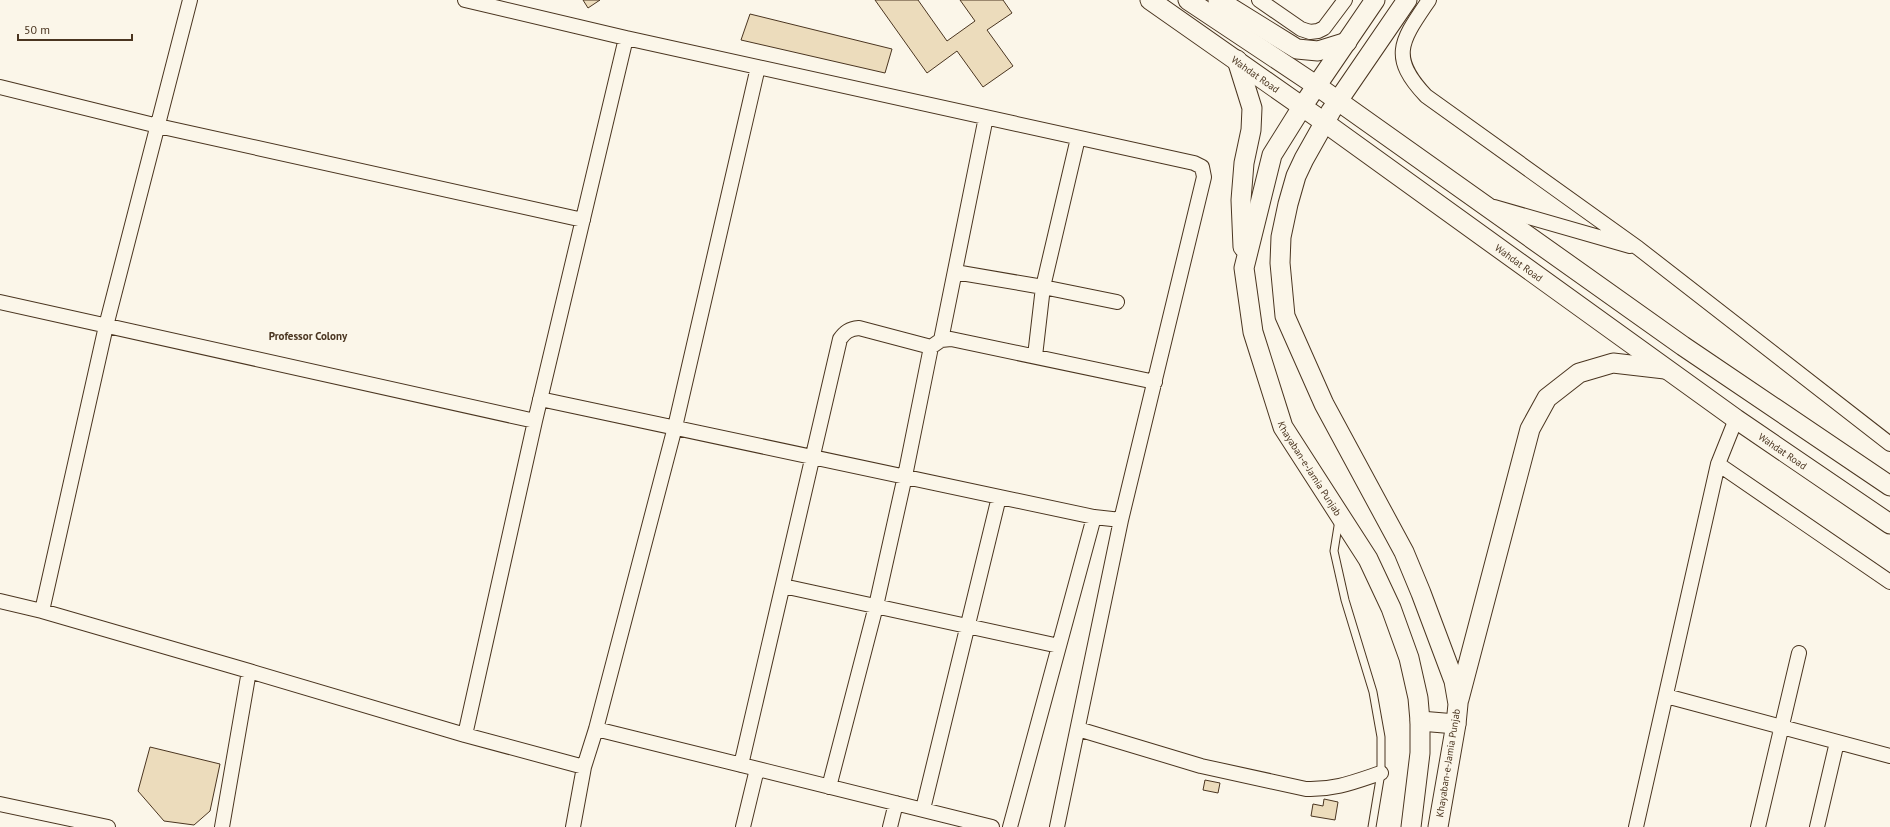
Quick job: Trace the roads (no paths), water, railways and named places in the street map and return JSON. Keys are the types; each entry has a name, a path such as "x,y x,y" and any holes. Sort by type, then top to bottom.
{"main road":[{"name":"Wahdat Road","path":"1150,0 1324,122 1602,324 1668,369 1736,419 1890,524"},
{"path":"1188,0 1338,101 1683,346 1890,486"},
{"path":"1218,0 1297,49 1318,51 1347,42"},
{"name":"Khayaban-e-Jamia Punjab","path":"1375,0 1302,107 1272,155 1244,268 1253,332 1283,427 1368,559 1391,608 1409,658 1418,698 1420,722 1420,753 1411,827"},
{"name":"Khayaban-e-Jamia Punjab","path":"1407,0 1324,122 1296,176 1281,237 1280,264 1285,316 1324,404 1404,552 1454,681 1458,704 1456,724 1438,827"},
{"path":"1237,60 1252,108 1241,200 1244,268"},
{"path":"1458,704 1530,429 1547,398 1579,373 1613,363 1668,369 1683,346"},
{"path":"1420,722 1456,724"}],"street":[{"path":"42,611 106,326 190,0"},
{"path":"465,0 626,38 1194,163 1202,167 1204,177 1121,520 1057,827"},
{"path":"1259,0 1301,29 1310,32 1318,31 1324,28 1345,0"},
{"path":"1429,0 1408,30 1403,42 1403,58 1407,72 1426,96 1638,248 1890,444"},
{"path":"465,735 540,399 626,38"},
{"path":"573,827 584,767 596,730 675,427 758,67"},
{"path":"0,87 158,126 583,220"},
{"path":"829,787 876,606 936,343 954,272 986,117"},
{"path":"1035,356 1043,287 1078,138"},
{"path":"1484,204 1638,248"},
{"path":"954,272 1043,287 1117,302"},
{"path":"0,302 535,421"},
{"path":"741,765 812,457 840,340 844,333 850,329 859,328 936,343 951,339 1155,382"},
{"path":"540,399 1094,517 1121,520"},
{"path":"1636,827 1718,464 1736,419"},
{"path":"1718,464 1890,582"},
{"path":"923,809 998,497"},
{"path":"1010,827 1094,517"},
{"path":"783,586 1059,646"},
{"path":"0,601 42,611 465,735 584,767"},
{"path":"1758,827 1799,654"},
{"path":"222,827 249,671"},
{"path":"1666,696 1890,756"},
{"path":"1078,729 1201,766 1306,789 1324,790 1339,787 1381,773"},
{"path":"596,730 992,827"},
{"path":"1817,827 1837,742"},
{"path":"743,827 757,769"},
{"path":"890,827 896,803"},
{"path":"0,804 108,827"}],"lane":[{"path":"1339,514 1334,552 1345,600 1373,692 1381,737 1381,773 1372,827"}],"district":[{"name":"Professor Colony","path":"308,336"}]}
